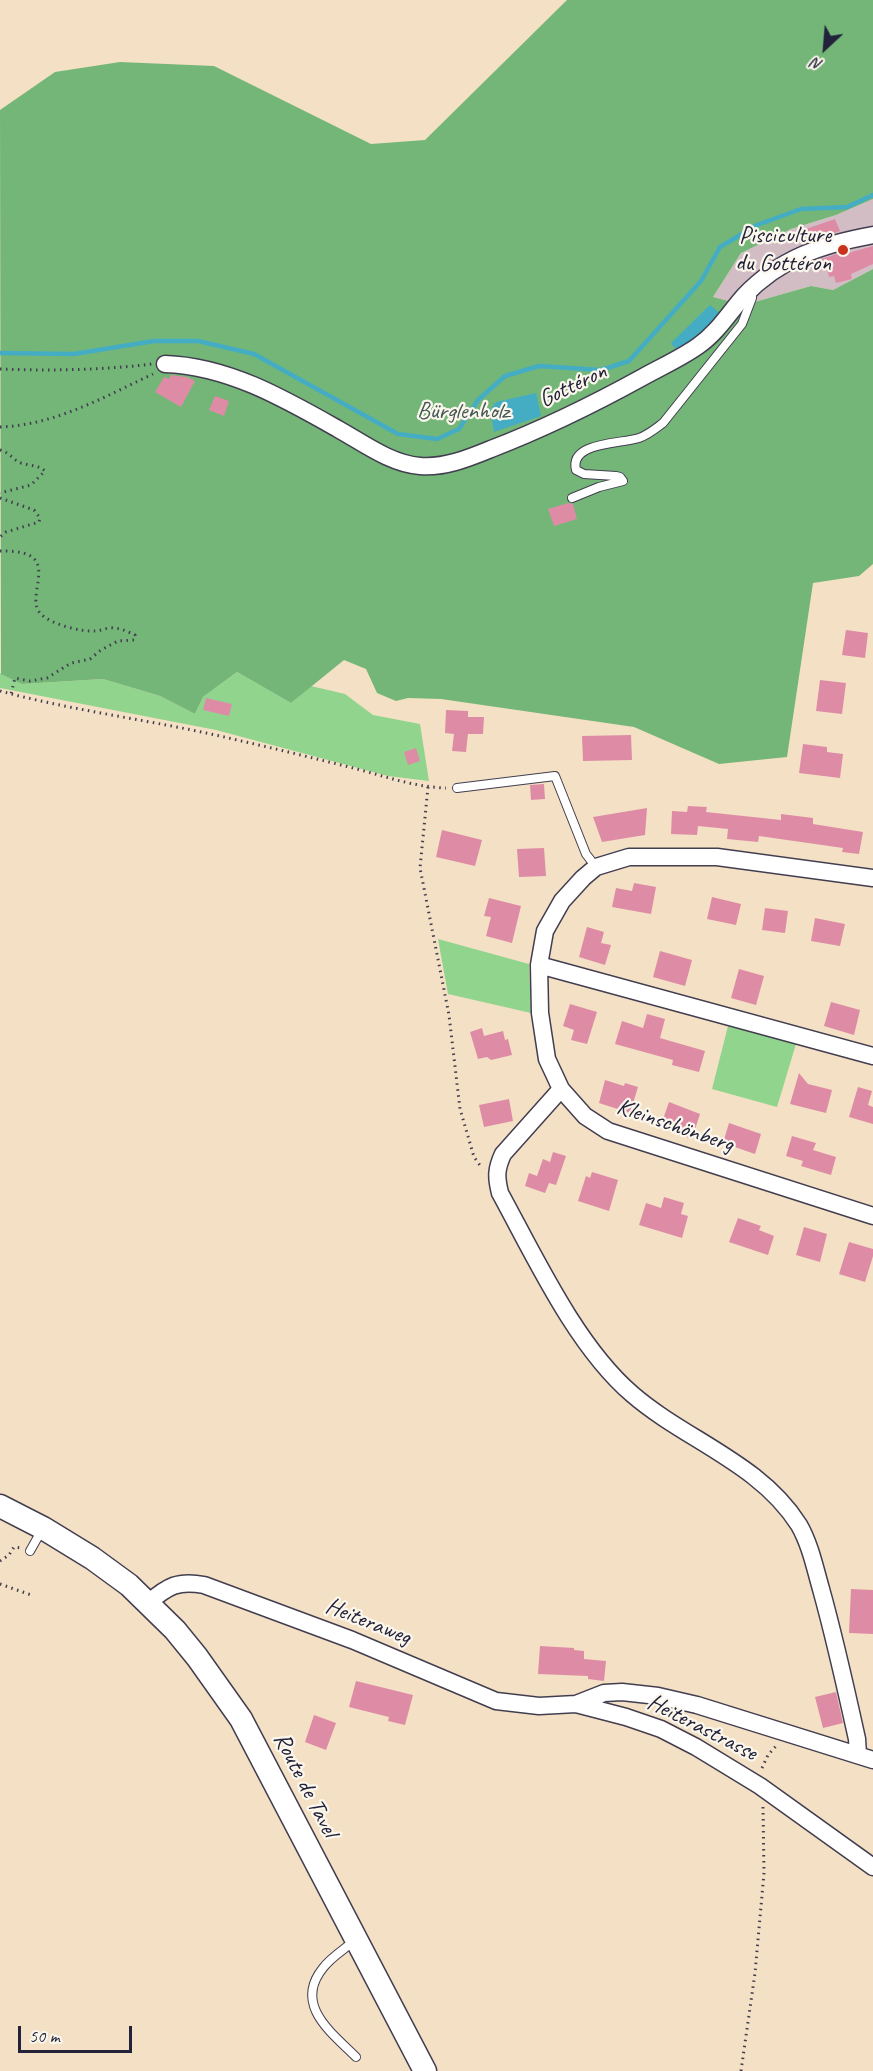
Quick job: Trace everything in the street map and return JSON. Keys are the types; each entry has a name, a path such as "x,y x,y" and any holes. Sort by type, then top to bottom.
{"main road":[{"name":"Route de Tavel","path":"0,1506 43,1528 92,1558 129,1585 174,1630 197,1657 241,1719 425,2071"}],"street":[{"name":"Gottéron","path":"165,364 208,369 236,378 320,419 389,457 420,466 437,465 462,460 510,442 607,397 699,346 718,329 752,289 784,263 844,240 873,235"},
{"name":"Kleinschönberg","path":"873,878 717,857 628,857 596,867 561,901 545,931 539,965 540,1013 547,1059 561,1089 585,1116 608,1131 873,1216"},
{"path":"539,965 873,1056"},
{"path":"561,1089 503,1154 495,1177 500,1193 584,1339 608,1370 656,1413 766,1486 788,1508 801,1527 810,1550 830,1625 857,1739 865,1757"},
{"name":"Heiteraweg","path":"148,1603 174,1585 182,1583 204,1586 352,1640 496,1701 539,1706 576,1704"},
{"name":"Heiterastrasse","path":"576,1704 604,1693 639,1693 697,1705 865,1757"},
{"name":"Heiterastrasse","path":"576,1704 626,1717 661,1730 696,1747 760,1786 873,1867"}],"lane":[{"path":"572,498 599,487 623,481 616,476 584,474 576,470 575,459 578,453 640,438 663,423 742,324 752,298 752,289"},
{"path":"457,788 555,776 586,854 596,867"},
{"path":"30,1551 43,1528"},
{"path":"355,1940 323,1967 315,1980 312,1993 313,2008 320,2020 356,2057"}],"path":[{"path":"0,369 46,370 165,364"},
{"path":"0,427 17,426 64,414 103,399 161,370 165,364"},
{"path":"0,450 10,454 21,463 43,468 45,471 31,485 0,493"},
{"path":"0,498 34,510 40,518 39,522 6,532 0,537"},
{"path":"0,550 25,553 34,561 39,570 35,597 38,611 48,621 95,631 111,627 135,635 134,640 118,641 90,659 71,663 47,678 30,681 15,678 11,694"},
{"path":"0,691 36,701 183,727 391,780 429,787 457,788"},
{"path":"429,787 420,868 449,1015 460,1109 474,1156 486,1174 495,1177"},
{"path":"0,1561 9,1555 14,1546 30,1551"},
{"path":"0,1584 34,1596"},
{"path":"741,2071 755,1973 764,1873 765,1817 759,1774 768,1755 788,1734"}],"shaded area":[{"name":"Pisciculture du Gottéron","path":"873,199 873,269 833,290 811,286 744,305 713,297 741,253 791,229 836,215"}],"green space":[{"name":"Bürglenholz","path":"567,0 873,0 873,199 836,215 791,229 741,253 713,297 744,305 811,286 833,290 873,269 873,564 859,576 813,583 787,757 719,764 634,727 441,699 408,698 396,701 377,693 366,669 344,660 291,703 237,672 203,697 195,714 160,696 103,679 22,684 1,674 0,110 55,72 120,62 214,66 371,144 425,140"},
{"path":"237,672 291,703 311,686 345,694 373,715 420,724 429,781 388,776 216,730 0,688 0,673 22,684 103,679 160,696 195,714 203,697"},
{"path":"438,939 529,964 531,1013 448,994"},
{"path":"728,1026 796,1044 777,1107 712,1089"}],"water":[{"path":"710,305 721,314 678,352 671,343"},
{"path":"536,393 541,416 494,432 490,410 496,402"}],"building":[{"path":"835,219 840,231 804,243 800,231"},
{"path":"873,246 873,264 851,274 852,279 836,283 834,276 829,277 827,268 818,271 815,261"},
{"path":"171,375 187,377 195,381 181,407 155,392 164,377 169,379"},
{"path":"215,396 229,401 224,416 209,410"},
{"path":"568,503 573,504 577,519 554,526 548,509"},
{"path":"846,630 868,633 865,658 842,655"},
{"path":"820,680 846,683 842,714 816,711"},
{"path":"206,698 232,704 229,716 203,710"},
{"path":"446,710 468,711 468,717 484,717 483,734 468,734 466,752 452,751 454,734 445,733"},
{"path":"631,735 632,760 583,761 582,736"},
{"path":"803,744 827,747 827,752 843,754 840,778 799,773"},
{"path":"416,748 420,761 408,765 404,752"},
{"path":"544,784 545,799 531,800 530,785"},
{"path":"688,806 707,807 706,812 781,820 781,814 813,818 813,824 863,832 859,854 842,852 843,848 759,836 758,842 727,839 728,829 698,826 697,835 671,834 672,811 687,812"},
{"path":"647,808 645,835 602,842 593,817"},
{"path":"442,830 482,840 475,866 436,857"},
{"path":"544,848 546,876 519,877 517,849"},
{"path":"634,883 656,887 651,914 612,907 616,888 632,891"},
{"path":"712,897 741,904 736,925 707,919"},
{"path":"489,898 521,906 512,943 486,936 491,917 484,916"},
{"path":"765,908 788,911 785,933 762,930"},
{"path":"815,918 845,924 840,946 811,941"},
{"path":"587,927 604,932 601,943 611,945 605,965 579,957"},
{"path":"660,951 692,960 685,986 653,977"},
{"path":"739,969 764,976 756,1005 731,998"},
{"path":"831,1002 860,1010 854,1035 824,1026"},
{"path":"570,1004 597,1012 587,1044 571,1040 574,1030 563,1026"},
{"path":"647,1014 665,1019 660,1038 705,1051 699,1072 672,1065 673,1060 615,1044 622,1021 643,1028"},
{"path":"482,1028 484,1036 503,1031 505,1040 508,1039 512,1055 491,1060 487,1057 478,1059 470,1032"},
{"path":"799,1073 808,1084 832,1090 826,1113 790,1104"},
{"path":"605,1080 624,1086 625,1083 638,1087 630,1113 599,1103"},
{"path":"858,1087 872,1091 868,1105 873,1107 873,1124 849,1117"},
{"path":"509,1099 513,1121 484,1127 479,1105"},
{"path":"669,1102 700,1114 692,1139 673,1132 675,1129 661,1125"},
{"path":"729,1123 761,1134 755,1154 723,1143"},
{"path":"792,1136 816,1143 813,1150 836,1157 831,1175 801,1166 803,1161 786,1156"},
{"path":"553,1152 566,1156 556,1185 549,1183 545,1193 525,1186 529,1173 537,1176 543,1159 550,1162"},
{"path":"592,1172 618,1180 609,1211 578,1201 586,1176 590,1178"},
{"path":"664,1197 684,1203 681,1214 688,1216 682,1238 639,1225 646,1203 661,1208"},
{"path":"738,1218 761,1226 759,1230 774,1236 768,1255 729,1242"},
{"path":"804,1227 827,1234 820,1262 796,1255"},
{"path":"849,1242 873,1249 865,1282 839,1274"},
{"path":"851,1589 873,1590 873,1634 849,1633"},
{"path":"540,1646 574,1648 574,1650 584,1651 584,1659 606,1661 604,1681 588,1679 588,1676 538,1674"},
{"path":"356,1681 413,1695 405,1725 388,1721 389,1717 349,1707"},
{"path":"836,1692 843,1723 823,1728 815,1697"},
{"path":"314,1715 336,1723 326,1750 305,1742"}],"waterway":[{"path":"0,353 74,354 154,341 198,341 254,354 398,434 437,439 459,429 478,400 505,376 539,366 601,370 629,361 701,281 720,247 757,225 801,209 847,207 873,195"}],"place":[{"name":"Pisciculture du Gottéron","path":"843,250"}]}
